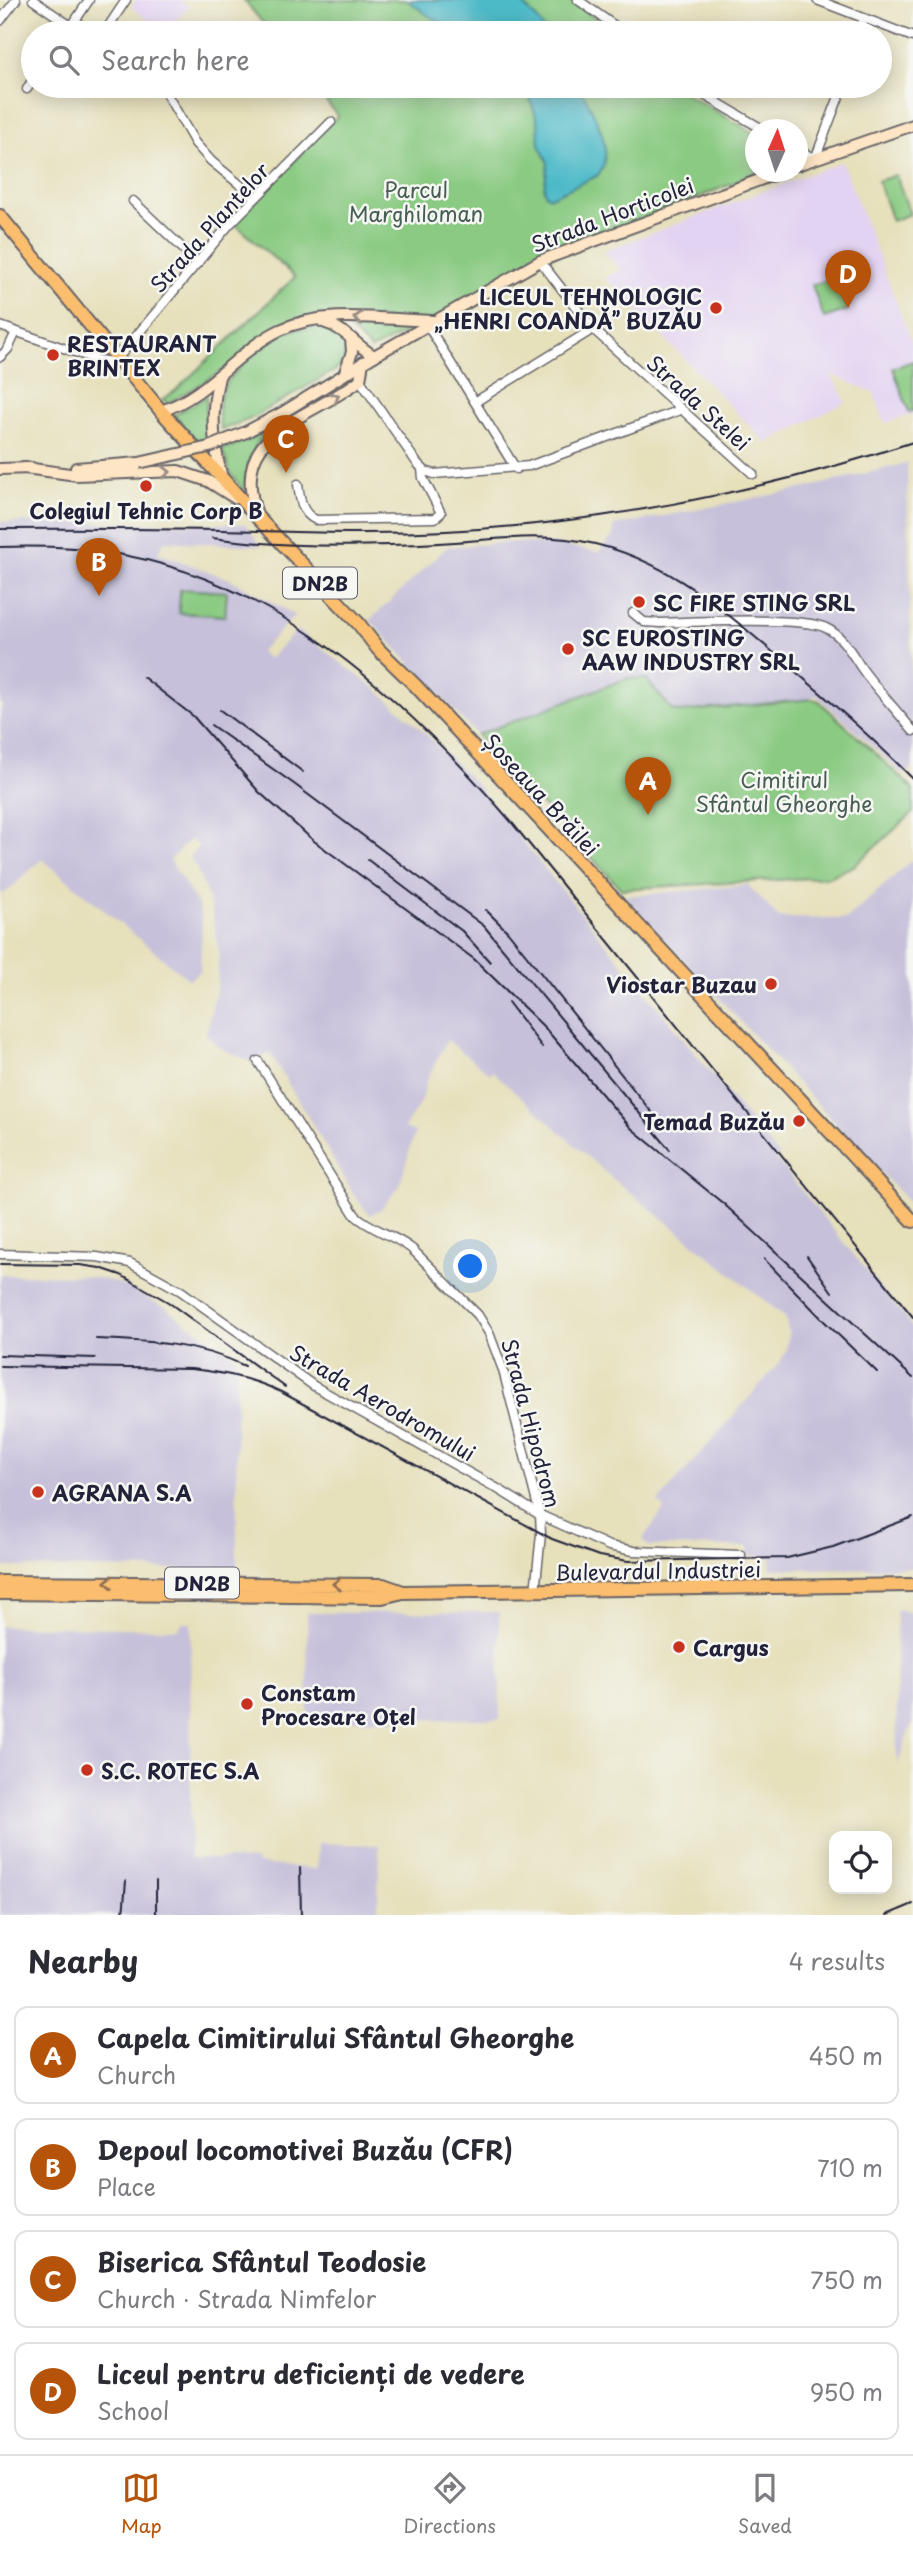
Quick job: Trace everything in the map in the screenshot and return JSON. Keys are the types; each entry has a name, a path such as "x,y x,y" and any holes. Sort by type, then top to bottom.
{"main road":[{"path":"808,161 913,125"},
{"name":"Strada Horticolei","path":"25,468 87,468 139,463 198,450 246,432 540,261 753,182"},
{"name":"Șoseaua Brăilei","path":"0,216 161,411 249,508 913,1222"},
{"path":"161,411 189,399 280,330 317,320 337,318 432,323"},
{"path":"317,320 343,329 374,356"},
{"path":"399,320 412,325 412,334"},
{"path":"345,373 352,352 351,338"},
{"path":"259,519 251,498 249,481 253,462 263,444 282,428 360,380 363,362"},
{"path":"219,377 214,403 213,436 223,479"},
{"path":"0,469 25,468 78,475 185,472 218,486 259,519"},
{"name":"Bulevardul Industriei","path":"0,1582 383,1585 403,1592"},
{"name":"Bulevardul Industriei","path":"0,1593 382,1597 403,1592 913,1585"}],"street":[{"path":"0,21 16,0"},
{"path":"33,0 58,21"},
{"path":"75,21 89,0"},
{"path":"115,21 126,0"},
{"path":"578,0 608,21"},
{"path":"817,0 869,21"},
{"path":"892,29 913,37"},
{"path":"169,98 195,143 211,161 255,197"},
{"path":"709,98 745,119"},
{"path":"808,155 815,159 838,98"},
{"name":"Strada Plantelor","path":"117,359 255,197 331,122"},
{"path":"133,201 198,263"},
{"name":"Strada Stelei","path":"540,261 593,330 753,474"},
{"path":"432,323 475,402 516,469"},
{"path":"0,326 97,360 112,362 117,359"},
{"path":"475,402 593,330"},
{"path":"0,357 16,332"},
{"path":"298,484 302,507 316,520 435,518 441,513 423,478 422,469 360,380"},
{"path":"422,469 434,474 516,469 680,410"},
{"path":"633,613 644,622 792,622 825,626 852,652 863,671 913,731"},
{"name":"Strada Hipodrom","path":"257,1061 355,1215 412,1249 478,1315 497,1350 540,1515 541,1534 535,1592"},
{"name":"Strada Aerodromului","path":"0,1254 97,1257 130,1263 181,1291 314,1386 540,1515 609,1546 634,1551 741,1555"}],"shaded area":[{"path":"136,0 180,0 189,7 176,21 149,21 131,7"},
{"path":"842,162 913,345 913,414 885,423 874,393 831,374 846,402 766,443 606,278 621,270 604,251 789,182 808,182 808,175"},
{"path":"907,463 913,767 904,775 816,695 806,700 679,712 672,711 646,679 636,678 628,678 477,735 370,620 447,547 512,542 554,544 599,552 613,536 614,526 806,488"},
{"path":"0,522 245,524 261,546 164,541 158,553 232,580 295,615 260,652 269,659 297,630 376,689 475,783 778,1155 776,1159 913,1328 913,1568 770,1569 771,1557 748,1556 748,1547 649,1546 642,1540 665,1508 658,1502 780,1362 786,1351 789,1333 785,1317 607,1174 492,1071 490,1074 447,1040 426,1082 422,1100 404,1128 415,1132 399,1187 382,1208 370,1215 356,1198 270,1053 253,1063 218,1047 206,1034 217,985 219,952 211,906 197,869 189,857 199,846 190,839 170,860 199,907 202,923 200,971 189,980 42,859 0,895 0,709 4,708 0,705"},
{"path":"913,859 913,1207 624,896 748,885 779,918 847,919"},
{"path":"0,1275 84,1276 116,1282 166,1308 236,1358 237,1570 0,1567"},
{"path":"896,1609 913,1613 913,1720 897,1766"},
{"path":"499,1612 500,1719 308,1720 307,1613"},
{"name":"S.C. ROTEC S.A","path":"183,1622 191,1622 190,1858 256,1860 256,1864 317,1869 318,1843 379,1845 378,1915 0,1915 0,1626 178,1629"}],"green space":[{"path":"244,0 568,0 600,21 261,21"},
{"name":"Parcul Marghiloman","path":"323,98 694,98 745,128 745,178 540,261 436,321 355,318 298,324 198,386 170,402 164,402 162,400 175,391 295,277 234,223 338,116"},
{"path":"896,175 910,214 892,221 878,181"},
{"path":"837,277 848,310 824,318 812,285"},
{"path":"342,321 407,325 409,328 405,333 371,350"},
{"path":"323,326 343,333 349,346 337,369 250,419 221,430 220,401 226,384 233,375 262,348 282,335 299,329"},
{"path":"913,361 913,411 909,412 893,368"},
{"path":"207,396 206,440 198,443 174,415"},
{"path":"268,424 273,424 268,427 252,453 245,481 246,495 230,472 222,449 252,439"},
{"path":"180,589 227,592 225,616 179,613"},
{"name":"Cimitirul Sfântul Gheorghe","path":"628,678 646,679 672,710 679,712 813,699 819,701 908,784 913,790 913,813 854,866 828,877 621,889 477,735"}],"water":[{"path":"407,0 519,0 538,21 438,21"},
{"path":"530,98 586,98 596,117 604,143 603,167 597,176 551,197 546,195 544,190 548,163 539,145 538,122"}],"railway":[{"path":"0,529 362,533 505,527 624,513 740,490 856,460 913,442"},
{"path":"212,538 268,544 354,546 550,538 600,545 632,556 662,570 718,607 841,711 913,779"},
{"path":"0,547 53,547 106,552 168,566 226,587 281,616 333,650 382,690 428,732 513,824 913,1317"},
{"path":"143,677 193,716 259,792 314,841 474,959 544,1027 631,1128 725,1205 913,1378"},
{"path":"220,710 303,772"},
{"path":"211,725 484,926 670,1150"},
{"path":"368,860 462,931 490,962"},
{"path":"486,910 508,932 653,1114"},
{"path":"508,1002 542,1047"},
{"path":"807,1256 832,1292"},
{"path":"764,1259 877,1372"},
{"path":"0,1264 80,1265 121,1275 168,1302 285,1387"},
{"path":"96,1339 154,1342 191,1348 245,1366"},
{"path":"0,1355 95,1358"},
{"path":"0,1366 191,1369 248,1379 281,1392 552,1539 599,1556 628,1561 787,1558 833,1547 913,1517"},
{"path":"300,1868 301,1915"},
{"path":"123,1915 126,1881"},
{"path":"156,1881 156,1915"},
{"path":"887,1915 913,1904"}],"place":[{"name":"LICEUL TEHNOLOGIC „HENRI COANDĂ” BUZĂU","path":"716,308"},
{"name":"Liceul pentru deficienți de vedere","path":"848,308"},
{"name":"RESTAURANT BRINTEX","path":"53,355"},
{"name":"Biserica Sfântul Teodosie","path":"286,473"},
{"name":"Colegiul Tehnic Corp B","path":"146,486"},
{"name":"Depoul locomotivei Buzău (CFR)","path":"99,596"},
{"name":"SC FIRE STING SRL","path":"639,602"},
{"name":"SC EUROSTING AAW INDUSTRY SRL","path":"568,649"},
{"name":"Capela Cimitirului Sfântul Gheorghe","path":"648,815"},
{"name":"Viostar Buzau","path":"771,984"},
{"name":"Temad Buzău","path":"799,1121"},
{"name":"AGRANA S.A","path":"38,1492"},
{"name":"Cargus","path":"679,1647"},
{"name":"Constam Procesare Oțel","path":"247,1704"},
{"name":"S.C. ROTEC S.A","path":"87,1770"}]}
